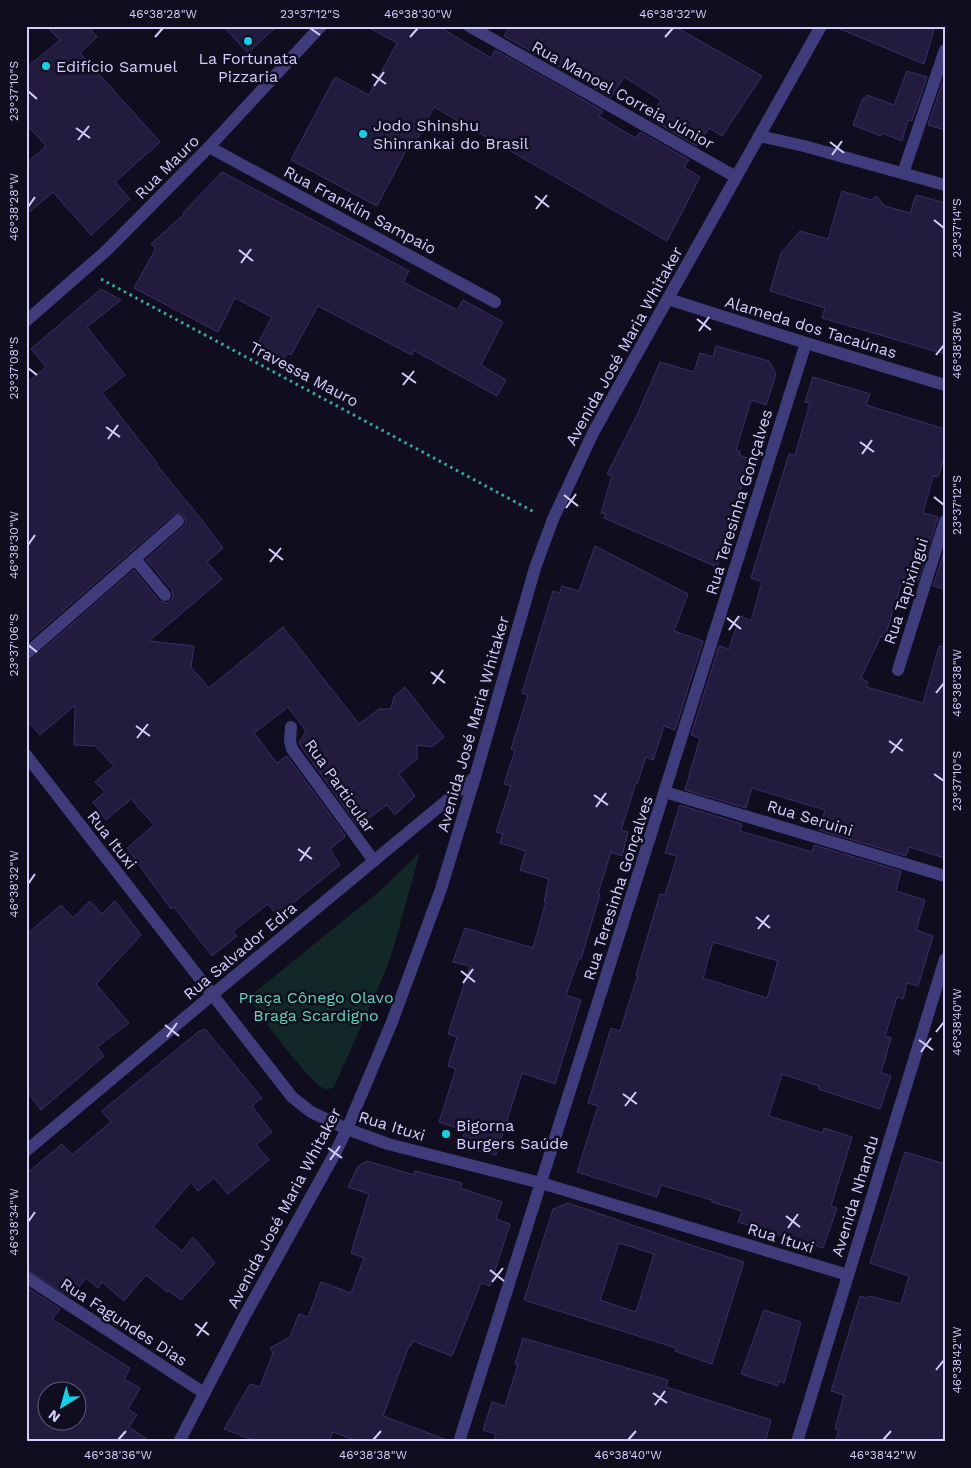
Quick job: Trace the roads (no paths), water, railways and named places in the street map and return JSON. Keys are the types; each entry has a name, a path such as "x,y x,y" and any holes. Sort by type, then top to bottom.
{"street":[{"name":"Rua Mauro","path":"26,321 86,270 209,148 321,26"},
{"name":"Rua Manoel Correia Júnior","path":"469,26 736,177"},
{"name":"Avenida José Maria Whitaker","path":"179,1442 243,1319 310,1200 346,1129 392,1022 441,889 535,568 553,519 593,433 821,26"},
{"path":"903,173 945,50"},
{"path":"759,136 945,185"},
{"name":"Rua Franklin Sampaio","path":"209,148 494,302"},
{"name":"Alameda dos Tacaúnas","path":"668,299 945,385"},
{"name":"Rua Teresinha Gonçalves","path":"459,1442 806,343"},
{"name":"Rua Tapixingui","path":"898,670 945,521"},
{"path":"26,654 178,522"},
{"path":"135,559 165,595"},
{"name":"Rua Particular","path":"292,726 290,741 292,749 374,861"},
{"name":"Rua Ituxi","path":"26,755 296,1102 311,1112 346,1129 388,1144 541,1183 848,1276"},
{"name":"Rua Salvador Edra","path":"26,1151 475,777"},
{"name":"Rua Seruini","path":"665,792 945,876"},
{"name":"Avenida Nhandu","path":"797,1442 945,959"},
{"name":"Rua Fagundes Dias","path":"26,1277 204,1393"}],"place":[{"name":"La Fortunata Pizzaria","path":"248,41"},
{"name":"Edifício Samuel","path":"46,66"},
{"name":"Jodo Shinshu Shinrankai do Brasil","path":"363,134"},
{"name":"Bigorna Burgers Saúde","path":"446,1134"}],"park label":[{"name":"Praça Cônego Olavo Braga Scardigno","path":"316,1006"}]}
